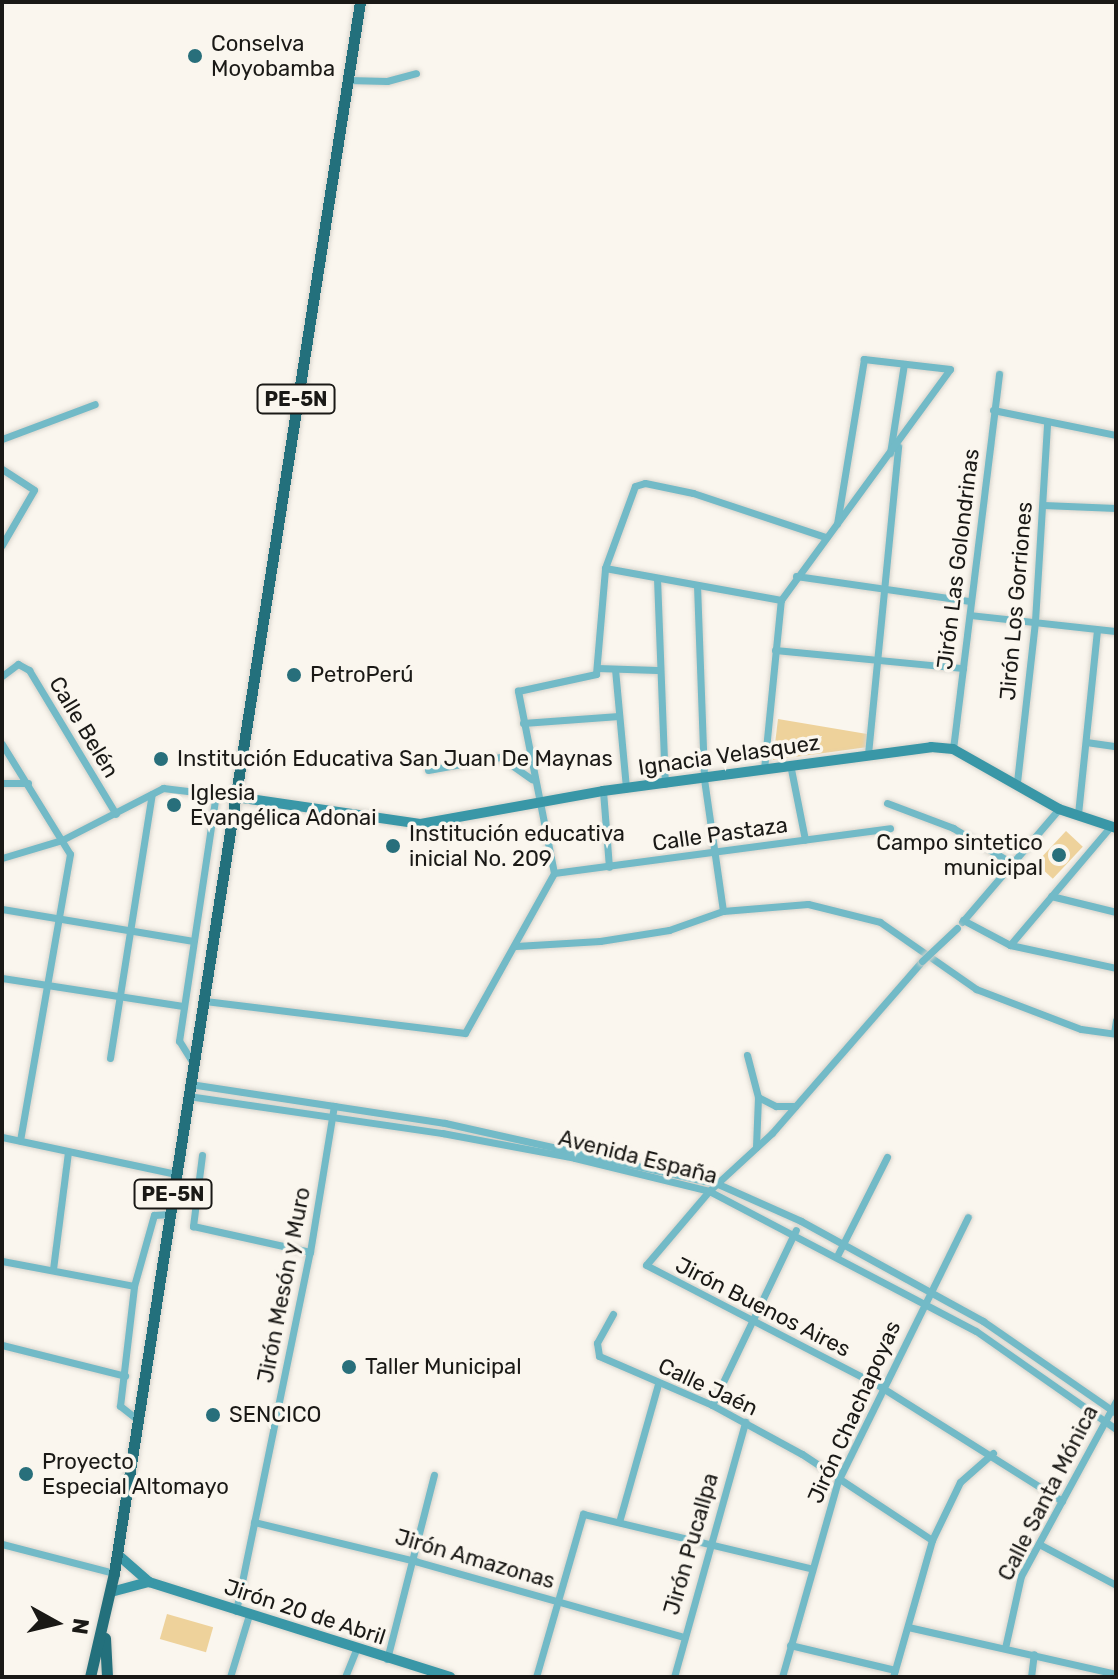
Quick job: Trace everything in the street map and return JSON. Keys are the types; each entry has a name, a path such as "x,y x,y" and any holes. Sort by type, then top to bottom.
{"highway":[{"name":"PE-5N","path":"90,1677 111,1592 360,2"},
{"name":"PE-5N","path":"104,1627 107,1677"}],"main road":[{"name":"Ignacia Velasquez","path":"236,797 420,824 603,791 764,769 791,769 868,754 953,749"},
{"path":"953,749 1017,782 1059,809 1114,827"},
{"path":"117,1554 149,1582"},
{"path":"111,1592 149,1582"},
{"name":"Jirón 20 de Abril","path":"149,1582 356,1650 450,1677"}],"street":[{"path":"347,80 387,81 416,73"},
{"path":"764,769 781,600 950,372 864,359 837,524"},
{"path":"890,456 904,364"},
{"name":"Jirón Las Golondrinas","path":"953,749 999,374"},
{"path":"2,439 95,404"},
{"path":"993,410 1116,435"},
{"name":"Jirón Los Gorriones","path":"1017,782 1035,621 1047,422"},
{"path":"868,754 898,444"},
{"path":"2,469 26,481 34,493 2,545"},
{"path":"205,1001 464,1034 516,946 554,873 532,779 520,689 593,676 597,668 605,568 632,491 645,483 742,506 825,537"},
{"path":"1043,505 1116,508"},
{"path":"605,568 781,600"},
{"path":"796,576 970,601"},
{"path":"657,578 657,670 665,784"},
{"path":"697,585 704,779 723,911"},
{"path":"970,615 1116,631"},
{"path":"1078,814 1097,630"},
{"path":"775,650 876,657 963,668"},
{"name":"Calle Belén","path":"2,676 18,664 29,670 116,814"},
{"path":"597,668 657,670"},
{"path":"615,669 626,788"},
{"path":"523,723 619,716"},
{"path":"1086,742 1116,746"},
{"path":"2,744 70,854 20,1141"},
{"path":"428,770 500,757 532,779"},
{"path":"791,769 805,840"},
{"path":"2,783 28,783"},
{"path":"2,858 62,840 163,788 236,797"},
{"path":"603,791 609,867"},
{"path":"110,1058 152,794"},
{"path":"194,1064 179,1047 216,794"},
{"path":"887,803 953,828 1010,862"},
{"path":"709,1191 755,1149 795,1106 922,961 957,928 1010,862 1059,809"},
{"path":"1010,945 1114,827"},
{"name":"Calle Pastaza","path":"554,873 890,828"},
{"path":"1051,896 1116,912"},
{"path":"516,946 669,930 723,911 808,904 880,922 976,989 1081,1029 1115,1034 1116,1020"},
{"path":"2,909 131,928 193,941"},
{"path":"963,920 1010,945 1116,968"},
{"path":"2,978 183,1006"},
{"path":"747,1055 758,1097 755,1149"},
{"name":"Avenida España","path":"189,1090 334,1106 562,1146 718,1184 801,1221 983,1321 1114,1408"},
{"name":"Avenida España","path":"189,1090 332,1118 575,1158 709,1191 795,1232 925,1303 1104,1418 1116,1429"},
{"path":"758,1097 776,1106 795,1106"},
{"name":"Jirón Mesón y Muro","path":"236,1611 310,1252 334,1106"},
{"path":"2,1137 176,1180 194,1188"},
{"path":"53,1269 68,1152"},
{"path":"202,1155 194,1188 192,1224 196,1228 310,1252"},
{"path":"837,1256 846,1245 887,1157"},
{"name":"Jirón Buenos Aires","path":"709,1191 645,1262 650,1270 752,1317 881,1387 993,1453 1062,1501"},
{"path":"138,1420 121,1410 134,1286 154,1215 170,1214"},
{"name":"Jirón Chachapoyas","path":"782,1677 810,1568 838,1481 881,1387 968,1217"},
{"path":"712,1405 801,1221"},
{"path":"2,1261 134,1286"},
{"name":"Calle Jaén","path":"613,1314 596,1352 658,1384 745,1422 932,1540"},
{"path":"2,1345 125,1376"},
{"path":"619,1522 658,1384"},
{"name":"Calle Santa Mónica","path":"1005,1648 1021,1576 1104,1418 1114,1408"},
{"name":"Jirón Pucallpa","path":"674,1677 745,1422"},
{"path":"790,1645 894,1673 932,1540 960,1482 993,1453"},
{"path":"387,1659 415,1561 434,1475"},
{"path":"536,1677 581,1515 810,1568"},
{"name":"Jirón Amazonas","path":"254,1522 415,1561 684,1637"},
{"path":"2,1544 114,1573"},
{"path":"1039,1544 1116,1585"},
{"path":"230,1677 249,1615"},
{"path":"908,1627 1116,1674"},
{"path":"345,1677 356,1650"},
{"path":"1031,1677 1034,1654"}],"shaded area":[{"path":"778,719 867,734 868,747 773,760"},
{"name":"Campo sintetico municipal","path":"1066,831 1083,847 1053,879 1036,863"},
{"path":"167,1614 213,1627 206,1652 160,1639"}],"place":[{"name":"Conselva Moyobamba","path":"195,56"},
{"name":"PetroPerú","path":"294,675"},
{"name":"Institución Educativa San Juan De Maynas","path":"161,759"},
{"name":"Iglesia Evangélica Adonai","path":"174,805"},
{"name":"Institución educativa inicial No. 209","path":"393,846"},
{"name":"Campo sintetico municipal","path":"1059,855"},
{"name":"Taller Municipal","path":"349,1367"},
{"name":"SENCICO","path":"213,1415"},
{"name":"Proyecto Especial Altomayo","path":"26,1474"}]}
